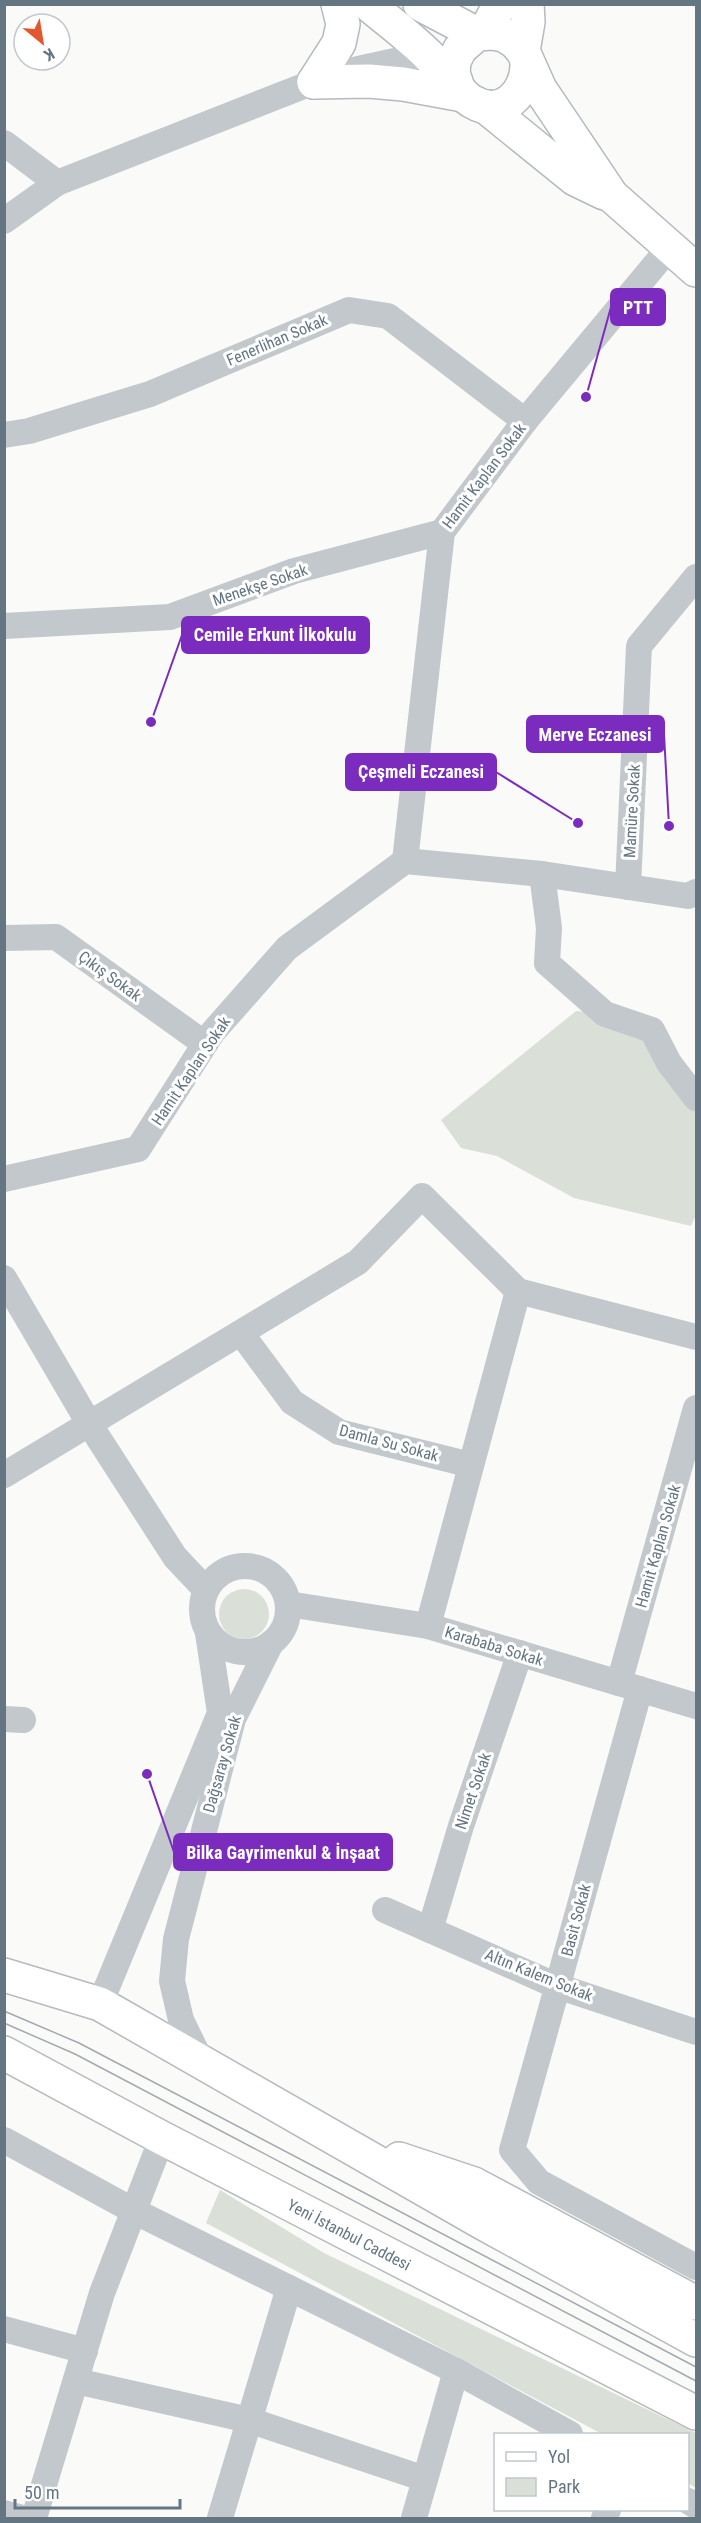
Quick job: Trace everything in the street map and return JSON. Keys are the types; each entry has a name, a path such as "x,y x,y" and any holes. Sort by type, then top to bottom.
{"main road":[{"path":"314,82 339,43 343,24 338,4"},
{"path":"368,4 427,54 469,96 575,179 612,196"},
{"path":"420,5 464,4"},
{"path":"314,82 392,83 508,103 518,96 524,86 527,4"},
{"path":"420,5 487,24 515,42 540,89 612,196 696,270"},
{"path":"469,96 453,73 454,61 460,49 487,24"},
{"path":"4,1975 100,2004 334,2138 696,2340"},
{"name":"Yeni İstanbul Caddesi","path":"4,2053 162,2138 696,2413"},
{"path":"334,2138 474,2184 696,2303"}],"street":[{"path":"4,221 57,183 314,82 358,69 427,54"},
{"path":"4,143 57,183"},
{"name":"Hamit Kaplan Sokak","path":"4,1179 138,1149 205,1044 287,948 405,861 441,532 525,421 669,248"},
{"name":"Fenerlihan Sokak","path":"4,435 30,430 150,394 349,310 388,316 525,421"},
{"name":"Menekşe Sokak","path":"4,626 170,617 294,571 441,532"},
{"name":"Mamüre Sokak","path":"628,887 639,646 696,577"},
{"path":"405,861 542,874 688,896 696,892"},
{"path":"542,874 549,928 547,963 606,1014 652,1030 669,1063 696,1098"},
{"name":"Çıkış Sokak","path":"4,938 56,937 205,1044"},
{"path":"4,1475 358,1262 422,1197 518,1291 696,1337"},
{"path":"4,1278 90,1425 175,1557 206,1590"},
{"path":"428,1626 518,1291"},
{"name":"Damla Su Sokak","path":"241,1333 292,1402 339,1432 471,1465"},
{"name":"Hamit Kaplan Sokak","path":"629,1686 696,1408"},
{"path":"248,1565 262,1569 275,1577 284,1589 288,1604 287,1619 281,1632 271,1643 258,1650 243,1652 223,1646 208,1633 201,1607 210,1582 220,1573 233,1567 248,1565"},
{"name":"Karababa Sokak","path":"288,1604 428,1626 696,1706"},
{"name":"Dağsaray Sokak","path":"100,2004 220,1713 208,1633"},
{"name":"Dağsaray Sokak","path":"202,2063 181,2020 172,1981 176,1939 233,1719 271,1643"},
{"name":"Nimet Sokak","path":"430,1930 461,1826 520,1653"},
{"name":"Basit Sokak","path":"629,1686 557,1986 512,2150 539,2182 696,2267"},
{"name":"Altın Kalem Sokak","path":"385,1910 557,1986 696,2032"},
{"path":"34,2518 102,2293 162,2138"},
{"path":"4,2140 134,2211 456,2371 568,2433"},
{"path":"220,2518 289,2288"},
{"path":"4,2329 85,2351"},
{"path":"414,2518 456,2371"},
{"path":"76,2381 249,2420 424,2479"},
{"path":"4,2512 23,2518"}],"green space":[{"path":"576,1011 624,1016 644,1037 664,1078 696,1099 696,1215 691,1226 574,1198 497,1156 461,1148 441,1120"},
{"path":"244,1589 253,1591 264,1600 269,1614 267,1623 258,1634 244,1639 235,1637 224,1628 219,1614 221,1605 230,1594"},
{"path":"220,2190 324,2253 696,2433 696,2488 689,2484 689,2433 600,2433 206,2223"}],"tram line":[{"path":"4,2011 79,2043 696,2367"},
{"path":"4,2023 75,2054 696,2381"}],"place":[{"name":"PTT","path":"586,397"},
{"name":"Cemile Erkunt İlkokulu","path":"151,722"},
{"name":"Çeşmeli Eczanesi","path":"578,823"},
{"name":"Merve Eczanesi","path":"669,826"},
{"name":"Bilka Gayrimenkul & İnşaat","path":"147,1774"}]}
